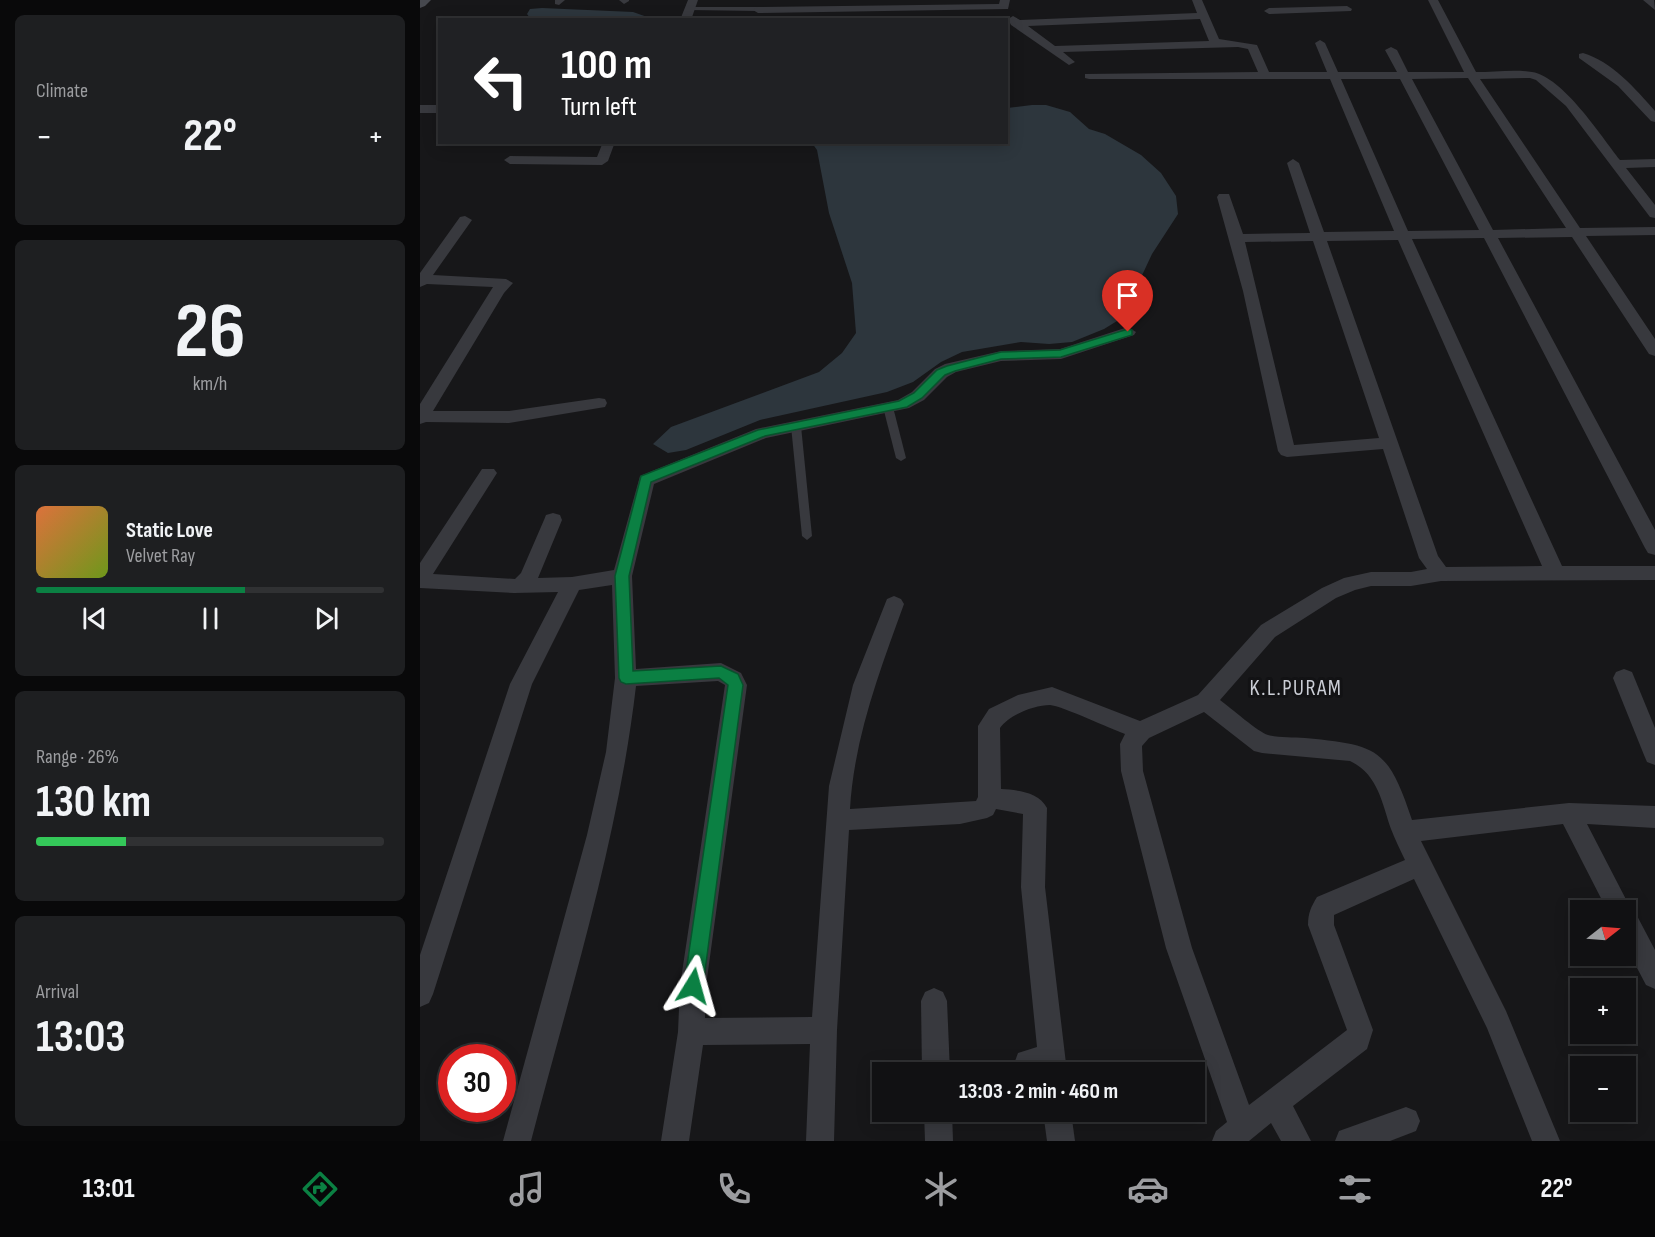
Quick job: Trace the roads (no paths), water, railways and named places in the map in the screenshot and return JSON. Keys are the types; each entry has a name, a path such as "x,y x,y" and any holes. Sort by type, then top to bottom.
{"street":[{"path":"1197,0 1214,41 1221,44"},
{"path":"1263,0 1271,14 1347,9"},
{"path":"1433,0 1472,76 1655,351"},
{"path":"1648,0 1655,7"},
{"path":"758,10 931,8 1005,4 1015,23 1069,62"},
{"path":"931,8 944,18"},
{"path":"1015,23 1203,16"},
{"path":"1051,49 1244,44 1253,47 1265,76"},
{"path":"1320,44 1403,236 1555,573"},
{"path":"1390,50 1655,548"},
{"path":"1583,56 1605,67 1655,118"},
{"path":"1089,76 1531,75 1540,78 1570,103 1655,214"},
{"path":"420,109 438,109"},
{"path":"510,159 602,160 608,144"},
{"path":"1616,164 1655,163"},
{"path":"1293,164 1429,558 1441,574"},
{"path":"1224,197 1238,237 1270,385 1287,451 1389,443"},
{"path":"422,281 465,220"},
{"path":"1238,237 1655,231"},
{"path":"421,417 498,290 506,283 422,281"},
{"path":"517,1141 599,835 617,752 626,678 622,576 644,482 648,478 762,433 888,407 914,399 941,373 951,368 1001,356 1061,354 1128,332"},
{"path":"421,417 509,417 599,403"},
{"path":"488,473 420,580 520,586 572,584 622,576"},
{"path":"520,586 529,577 553,520"},
{"path":"1420,865 1326,905 1321,913 1321,925 1360,1030 1357,1039 1235,1134 1153,855 1132,771 1131,744 1141,731 1206,701 1269,631 1329,593 1371,579 1411,579 1441,574 1655,573"},
{"path":"420,994 521,684 572,584"},
{"path":"820,1141 824,1030 840,786 862,694 894,604"},
{"path":"626,678 721,672 733,678 736,685 693,986 691,1032 675,1141"},
{"path":"1624,678 1655,755"},
{"path":"838,820 979,811 985,807 990,798 989,726 997,715 1026,701 1052,696 1141,731"},
{"path":"1206,701 1262,744 1352,752 1363,755 1383,773 1404,832 1497,1020 1546,1141"},
{"path":"990,798 1021,801 1035,808 1033,887 1052,1062"},
{"path":"1404,832 1569,813 1655,817"},
{"path":"1569,813 1615,900"},
{"path":"1636,940 1655,976"},
{"path":"934,1001 936,1062"},
{"path":"691,1032 824,1030"},
{"path":"1275,1102 1297,1141"},
{"path":"1349,1141 1406,1121"},
{"path":"938,1122 939,1141"},
{"path":"1059,1122 1061,1141"}],"lane":[{"path":"692,5 758,10"},
{"path":"888,407 902,458"},
{"path":"796,426 807,536"}],"district":[{"name":"K.L.PURAM","path":"1296,687"}]}
